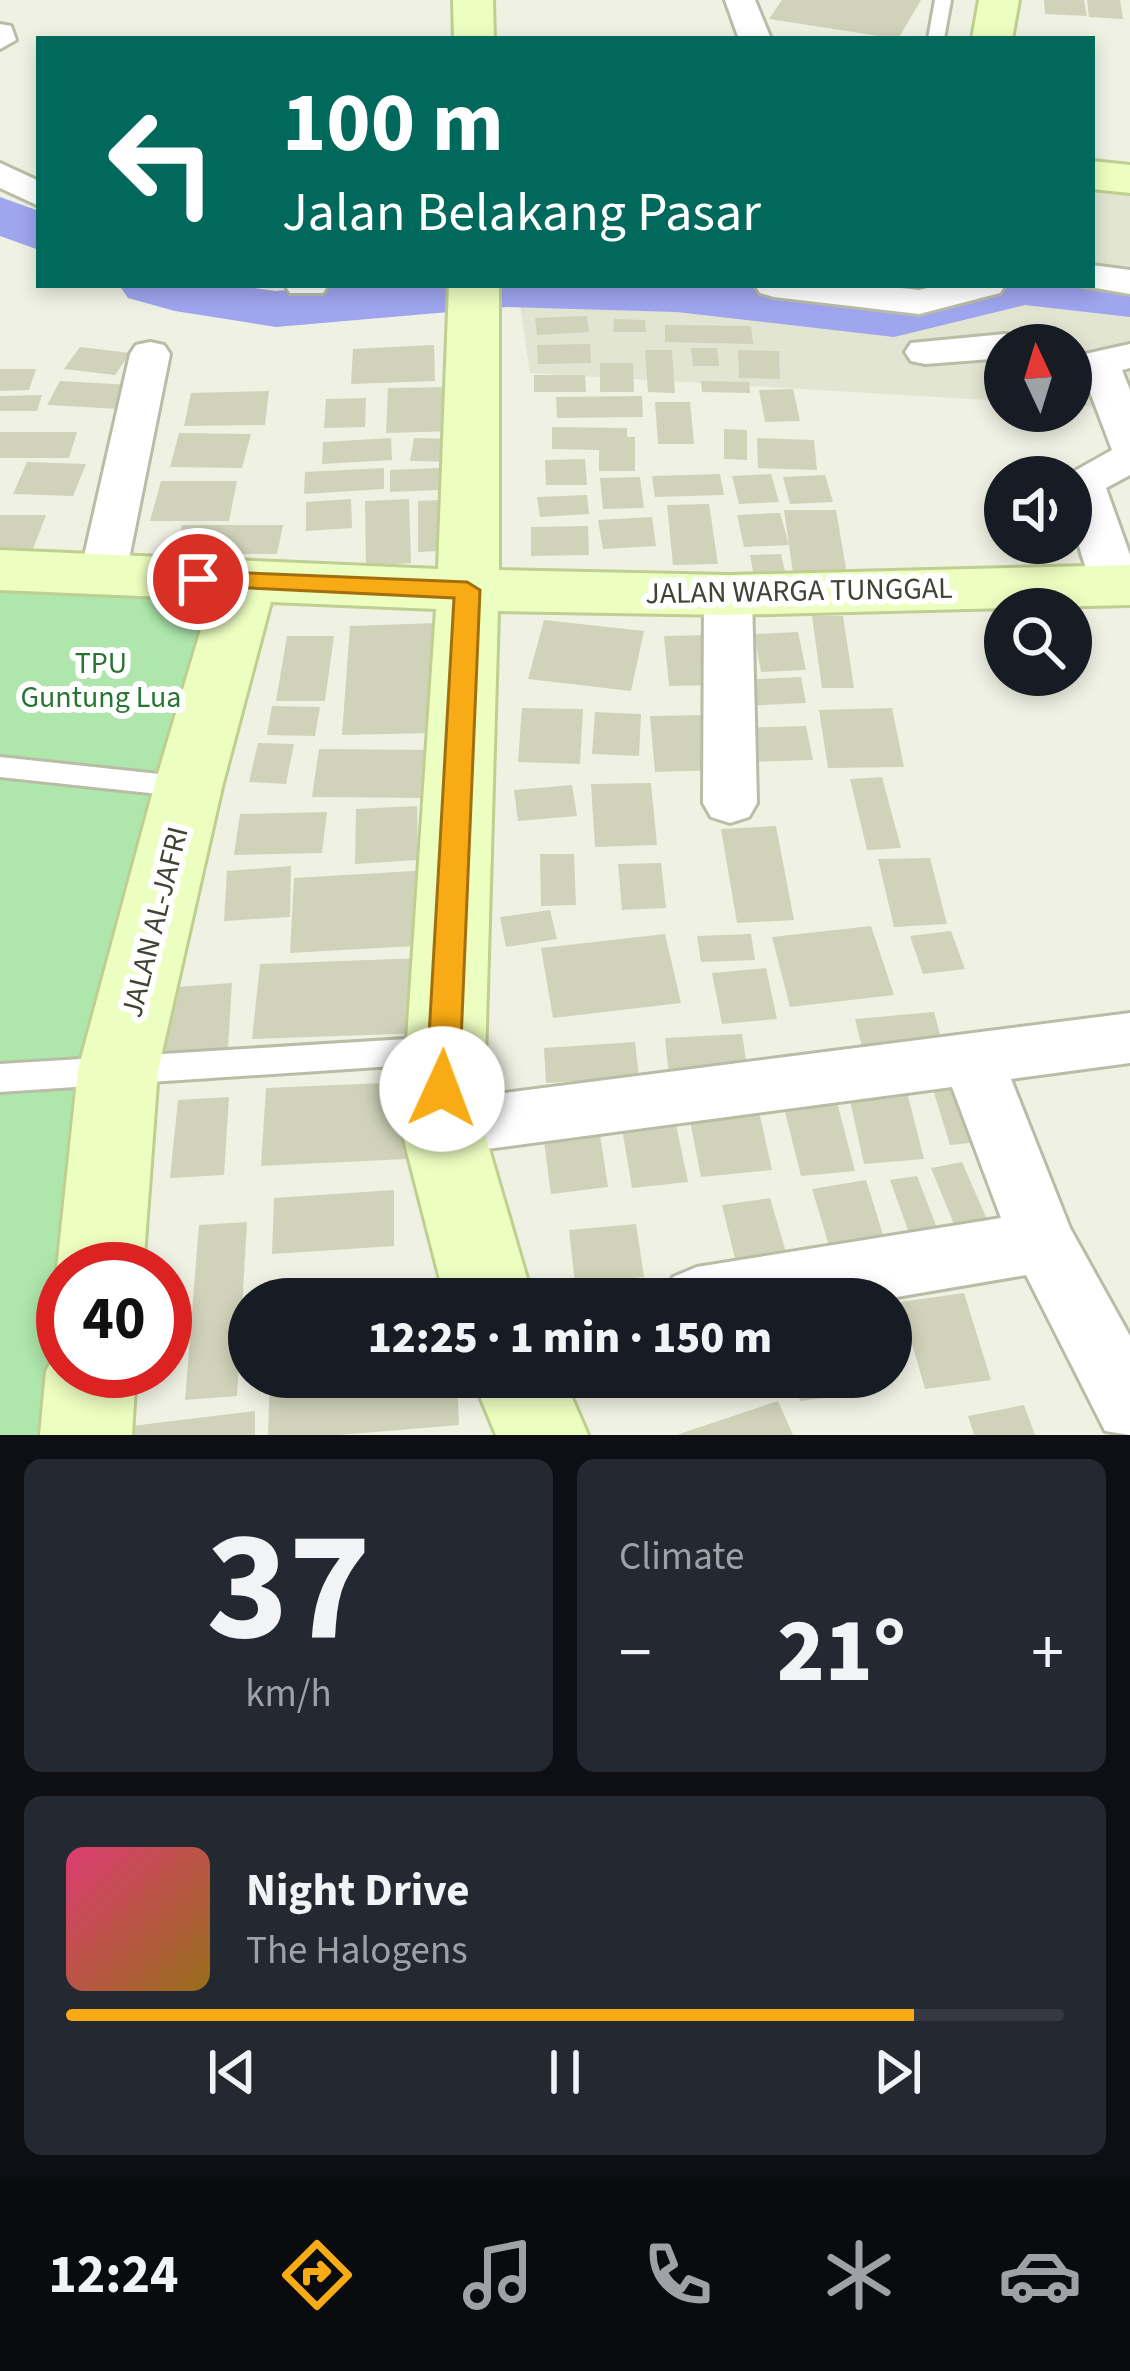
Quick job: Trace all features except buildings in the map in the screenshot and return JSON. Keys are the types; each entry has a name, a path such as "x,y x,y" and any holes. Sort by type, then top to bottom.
{"street":[{"path":"473,0 474,36"},
{"path":"740,0 754,36"},
{"path":"993,36 999,0"},
{"path":"0,174 36,193"},
{"path":"1095,175 1130,179"},
{"path":"1095,277 1130,282"},
{"path":"799,288 919,302 974,288"},
{"path":"474,301 467,590 442,1128 483,1278"},
{"path":"925,352 984,348"},
{"path":"103,574 151,354"},
{"path":"1100,358 1130,446"},
{"path":"1124,585 1082,484 1130,458"},
{"name":"JALAN WARGA TUNGGAL","path":"0,570 467,590 728,595 1124,585"},
{"name":"JALAN AL-JAFRI","path":"102,1242 118,1070 245,582"},
{"path":"728,595 730,802"},
{"path":"442,1128 1130,1038"},
{"path":"973,1061 1043,1241 1130,1406"},
{"path":"823,1278 1043,1241"},
{"path":"86,1435 89,1398"},
{"path":"526,1398 542,1435"}],"lane":[{"path":"937,36 943,0"},
{"path":"0,767 188,787"},
{"path":"0,1078 443,1050"}],"shaded area":[{"path":"1095,186 1130,191 1130,409 1092,406 1092,324 984,324 984,400 530,373 517,288 1095,288"}],"green space":[{"name":"TPU Guntung Lua","path":"0,574 227,586 69,1242 36,1242 36,1398 48,1398 41,1435 0,1435"}],"waterway":[{"path":"0,214 36,232"},
{"path":"160,288 276,309 507,289 677,294 894,319 1021,288"},
{"path":"1034,288 1130,299"}],"route":[{"path":"198,579 467,590 442,1089"}]}
